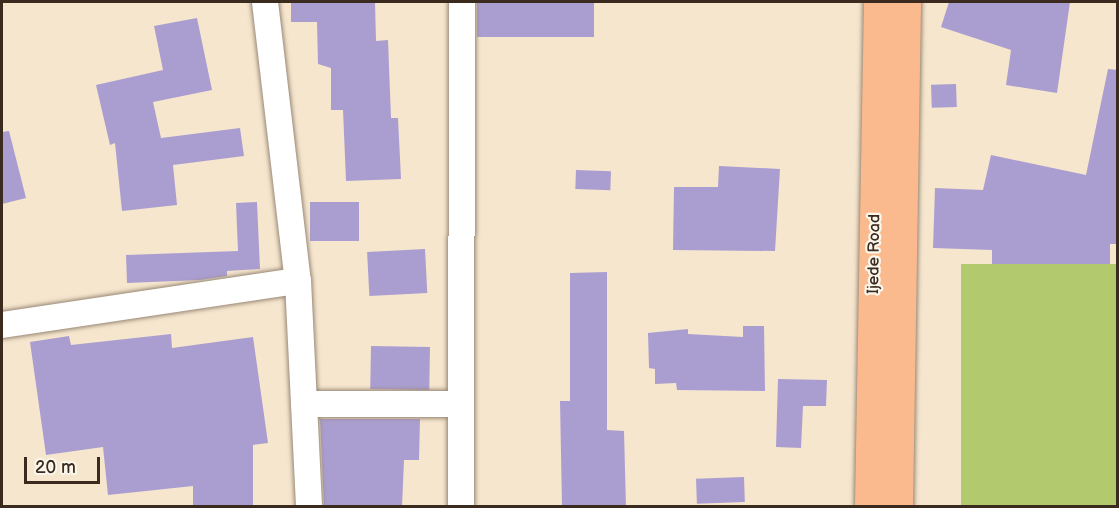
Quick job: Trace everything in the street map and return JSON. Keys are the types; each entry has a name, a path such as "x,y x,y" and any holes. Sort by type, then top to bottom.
{"main road":[{"name":"Ijede Road","path":"871,507 879,2"},
{"name":"Ijede Road","path":"896,507 904,2"}],"street":[{"path":"265,2 298,281 309,507"},
{"path":"461,507 462,2"},
{"path":"2,326 298,281"},
{"path":"304,404 461,404"}],"green space":[{"path":"961,264 1117,264 1117,506 961,506"}],"building":[{"path":"291,2 375,2 376,41 388,40 391,118 398,118 401,179 346,181 343,110 331,110 331,68 318,64 317,22 291,22"},
{"path":"477,2 594,2 594,37 477,37"},
{"path":"949,2 1070,2 1057,93 1006,85 1011,50 941,27"},
{"path":"197,18 212,90 153,102 161,138 240,128 244,156 173,165 177,205 122,211 115,143 110,145 96,85 163,70 154,26"},
{"path":"1108,69 1118,70 1118,244 1110,244 1110,264 992,264 992,250 933,248 935,188 983,190 991,155 1086,175"},
{"path":"956,84 957,107 932,108 931,85"},
{"path":"9,131 26,198 2,204 2,132"},
{"path":"719,166 780,169 775,251 673,250 674,187 718,187"},
{"path":"576,170 611,171 610,190 575,189"},
{"path":"257,202 260,269 227,271 227,276 200,280 127,283 126,255 238,251 236,203"},
{"path":"310,202 359,202 359,241 310,241"},
{"path":"425,249 427,293 369,296 367,252"},
{"path":"607,272 607,430 624,431 626,507 562,507 560,401 570,401 570,273"},
{"path":"743,326 764,326 765,391 677,390 676,383 655,384 655,369 649,368 648,333 688,329 688,334 743,337"},
{"path":"171,334 172,348 253,337 268,443 253,445 253,507 193,507 193,486 108,495 103,447 46,455 30,342 69,336 71,345"},
{"path":"371,346 430,347 429,390 370,389"},
{"path":"778,379 827,380 826,406 803,406 801,448 776,447"},
{"path":"320,419 420,419 419,460 404,460 402,507 324,507"},
{"path":"744,477 745,502 697,504 696,479"}]}
